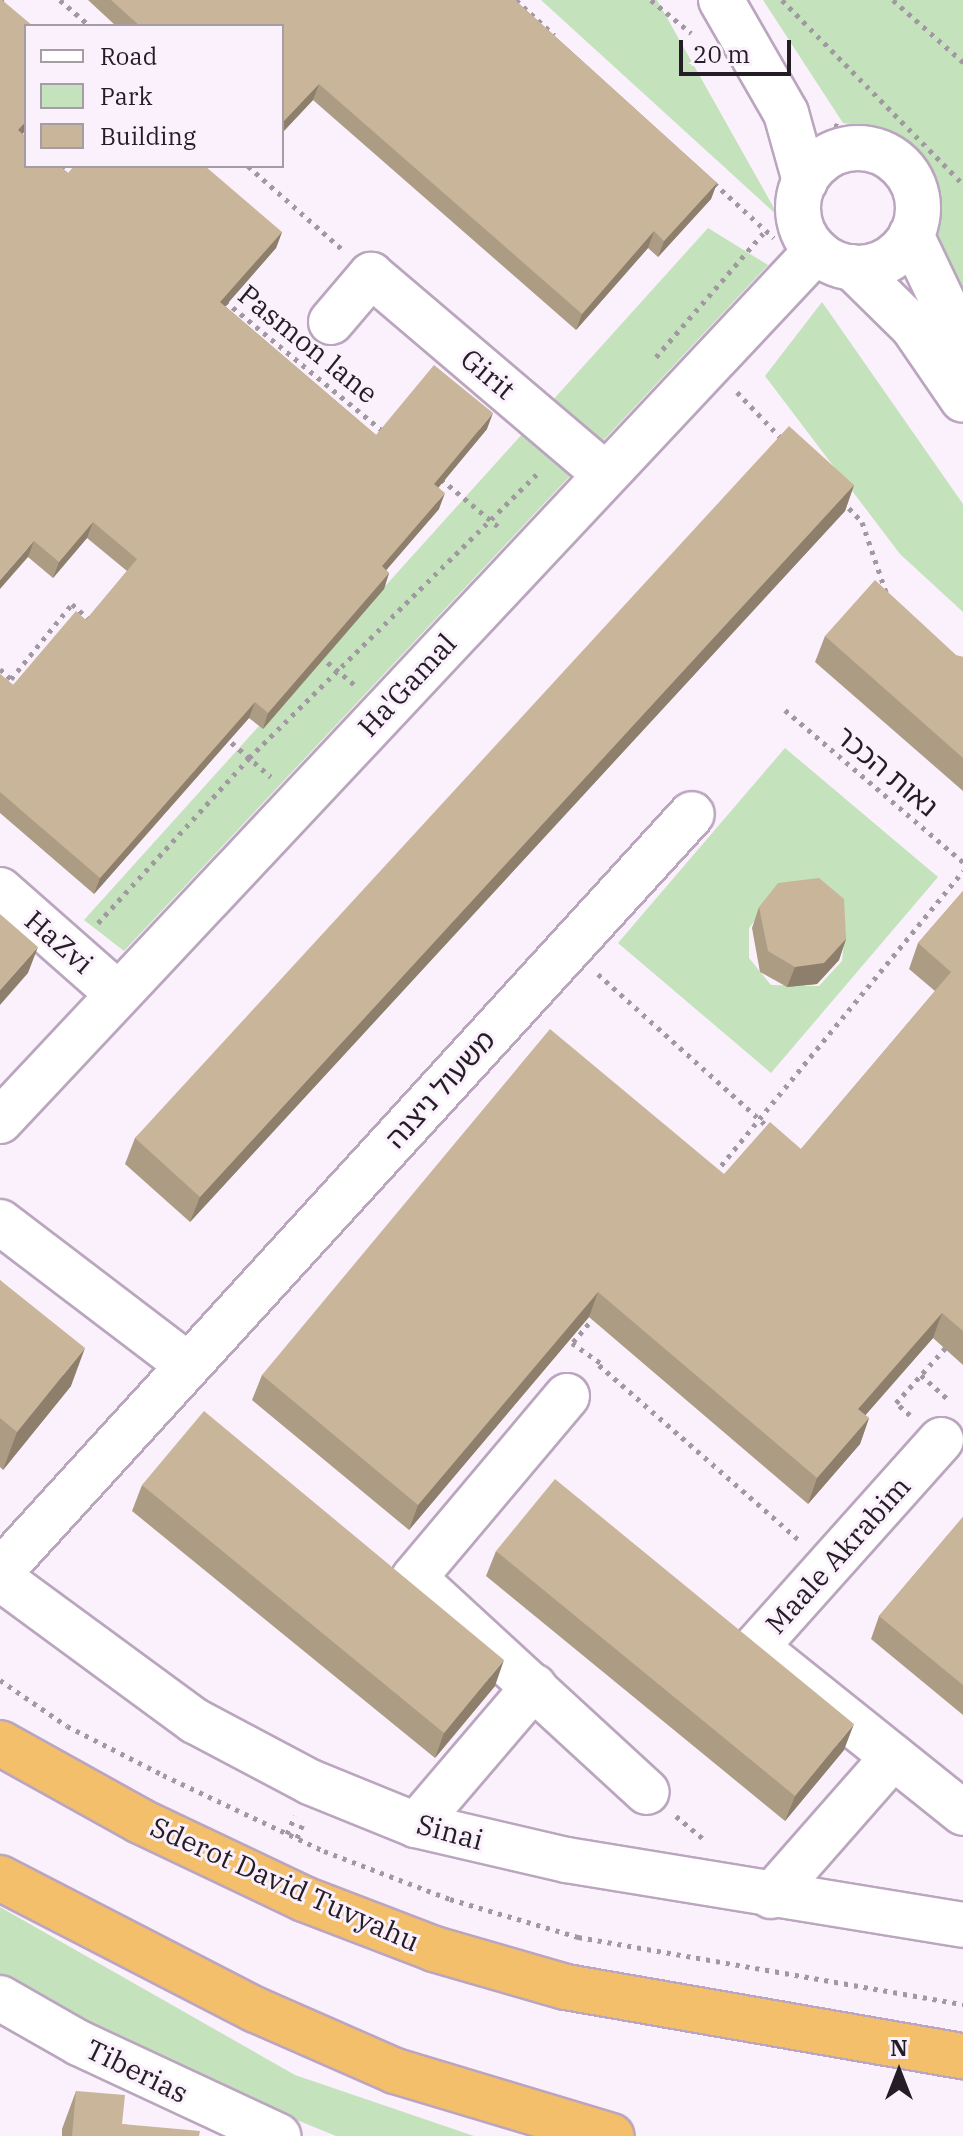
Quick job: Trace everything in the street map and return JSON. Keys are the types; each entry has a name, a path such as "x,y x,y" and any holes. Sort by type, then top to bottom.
{"highway":[{"name":"Sderot David Tuvyahu","path":"0,1743 154,1828 434,1949 566,1987 963,2056"},
{"path":"0,1878 256,2010 395,2071 611,2136"}],"street":[{"path":"721,0 786,113 805,181 799,218 823,261 895,306 963,400"},
{"path":"744,0 803,103 840,133 881,153 904,171 963,344"},
{"path":"805,181 840,133"},
{"path":"823,261 891,258 921,227"},
{"name":"Ha'Gamal","path":"0,1121 708,362 823,261"},
{"path":"331,322 371,275"},
{"name":"Girit","path":"371,275 604,473"},
{"name":"משעול ניצנה","path":"0,1575 692,814"},
{"name":"HaZvi","path":"0,890 118,994"},
{"path":"0,1222 188,1365"},
{"path":"567,1396 414,1578 647,1792"},
{"name":"Maale Akrabim","path":"947,1422 828,1566 756,1647 963,1813"},
{"name":"Sinai","path":"0,1575 195,1721 310,1782 416,1825 771,1896 963,1925"},
{"path":"416,1825 534,1687"},
{"path":"771,1896 893,1757"},
{"name":"Tiberias","path":"0,1998 259,2133"}],"path":[{"path":"60,0 88,24"},
{"path":"516,0 561,42"},
{"path":"782,0 963,184"},
{"path":"893,0 963,62"},
{"path":"840,133 837,130 881,139 913,157 934,205 921,227"},
{"path":"63,168 85,186"},
{"path":"250,168 371,275"},
{"path":"709,178 766,230 823,261"},
{"path":"644,370 766,230"},
{"name":"Pasmon lane","path":"219,296 389,436"},
{"path":"708,362 785,442"},
{"path":"71,952 249,758 340,673 486,517 571,444"},
{"path":"438,476 530,553"},
{"path":"829,488 862,522 888,596"},
{"path":"0,669 11,679 72,604 96,625"},
{"path":"316,653 384,709"},
{"name":"נאות הככר","path":"785,710 963,862"},
{"path":"214,728 298,801"},
{"path":"711,1178 963,871"},
{"path":"569,948 783,1140"},
{"path":"602,1307 572,1343 601,1363 828,1566"},
{"path":"947,1422 896,1403 952,1340"},
{"path":"567,1396 601,1363"},
{"path":"921,1375 947,1422"}],"green space":[{"path":"541,0 657,0 779,217"},
{"path":"763,0 963,0 963,310 936,238 937,188 924,159 882,128 843,123"},
{"path":"708,228 768,265 124,951 84,920"},
{"path":"822,302 963,504 963,612 900,554 765,376"},
{"path":"785,748 938,877 771,1073 618,943","holes":["770,901 845,934 842,961 819,986 771,985 749,958 749,928"]},
{"path":"0,1907 295,2075 474,2136 336,2136 145,2058 0,1975"}],"building":[{"path":"2,0 31,24 24,24 24,123 18,130 24,135 24,168 62,168 68,173 72,168 207,168 282,232 220,302 376,435 434,365 493,413 434,484 445,493 382,566 389,573 268,713 255,702 100,878 0,792 0,674 13,685 76,611 86,620 137,559 93,522 59,562 34,541 0,580"},
{"path":"111,0 515,0 717,183 664,241 654,231 582,314 319,84 284,121 284,24 138,24"},
{"path":"789,426 854,485 200,1197 135,1138"},
{"path":"875,580 956,655 963,657 963,758 825,636"},
{"path":"819,878 844,899 846,939 824,963 795,967 768,951 759,907 778,883"},
{"path":"963,891 963,1331 942,1313 858,1409 869,1418 817,1478 598,1292 418,1505 262,1375 550,1029 724,1174 770,1122 801,1149 951,972 918,943"},
{"path":"0,914 38,947 0,990"},
{"path":"0,1280 85,1348 17,1432 0,1418"},
{"path":"204,1411 504,1660 444,1733 142,1485"},
{"path":"555,1479 854,1724 795,1796 496,1551"},
{"path":"963,1517 963,1685 879,1616"},
{"path":"76,2091 125,2095 122,2124 200,2131 199,2136 72,2136"}]}
